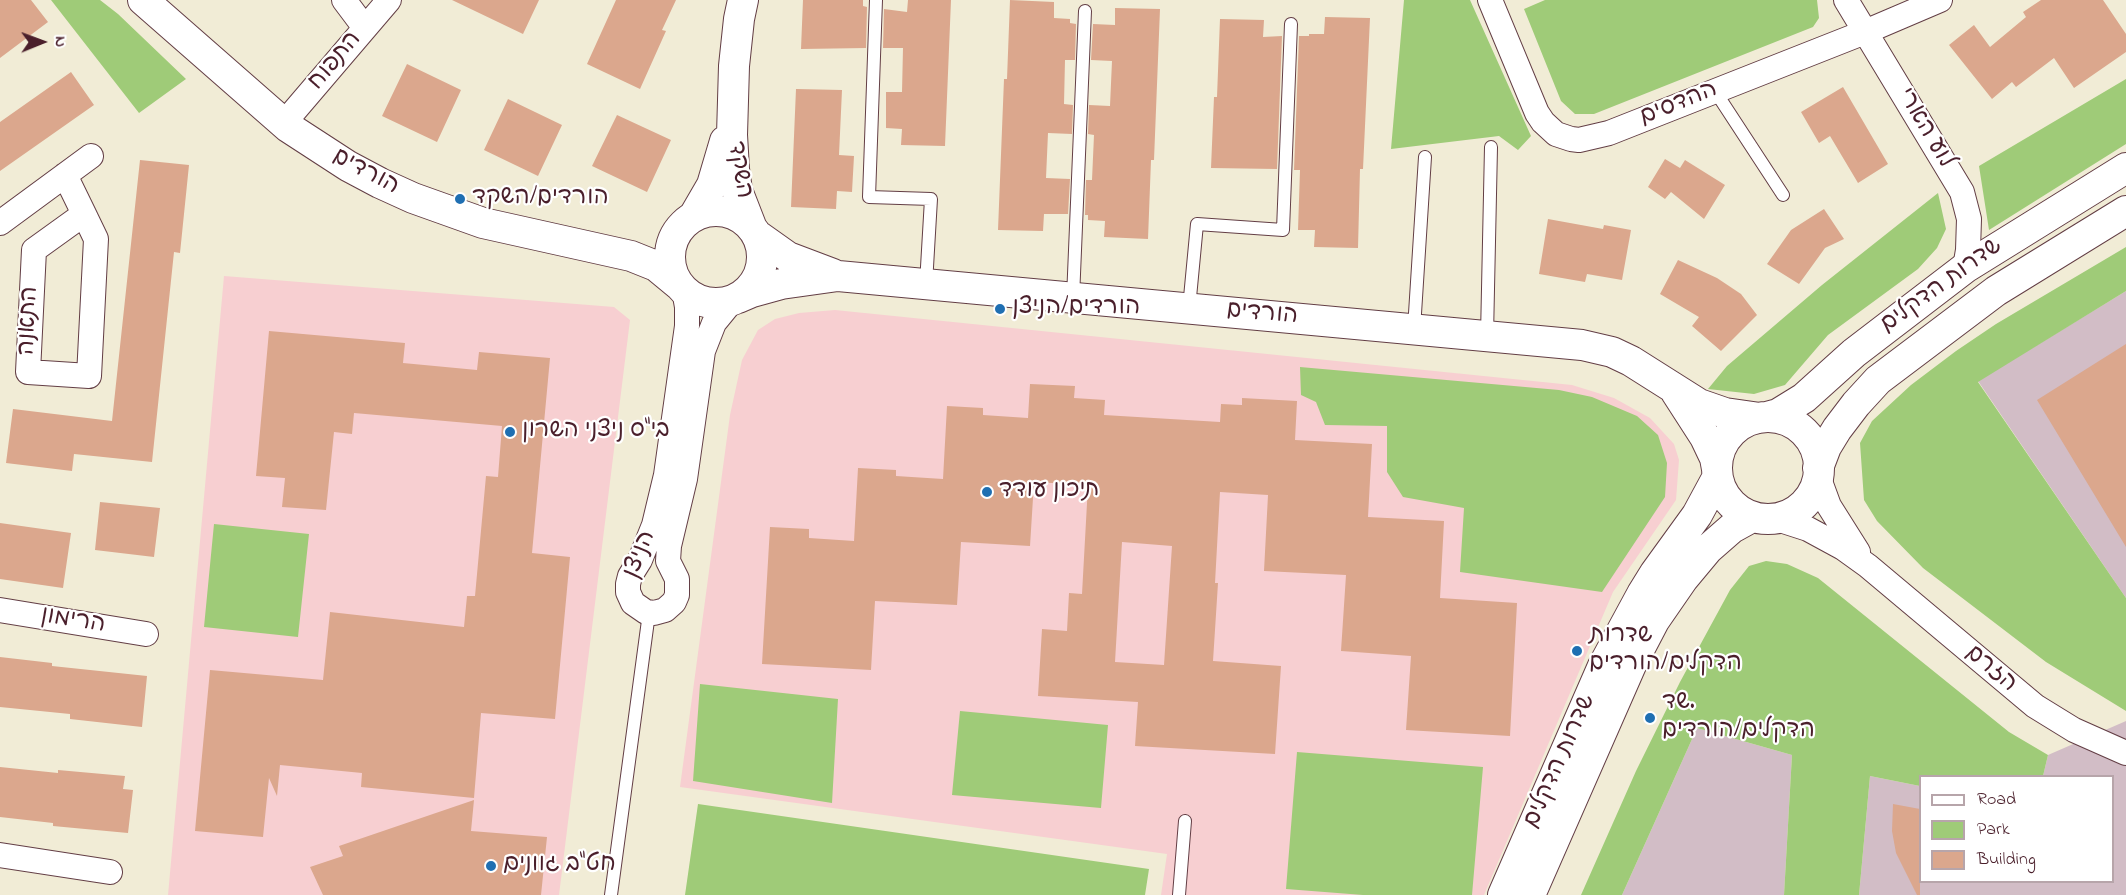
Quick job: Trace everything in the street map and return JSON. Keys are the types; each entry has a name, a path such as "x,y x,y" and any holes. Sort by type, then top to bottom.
{"street":[{"name":"הורדים","path":"143,0 284,123 348,166 413,198 483,223 519,233 596,247 648,262 682,287"},
{"name":"הורדים","path":"153,0 172,25"},
{"path":"344,0 365,28"},
{"name":"התפוח","path":"284,123 389,0"},
{"name":"השקד","path":"743,0 736,43 732,158 740,200 754,231"},
{"name":"ההדסים","path":"1490,0 1537,113 1549,129 1563,138 1580,140 1599,136 1865,32 1940,0"},
{"name":"לוע הארי","path":"1846,0 1962,192 1969,219 1965,268"},
{"name":"השקד","path":"686,223 707,195 715,175 732,112"},
{"path":"0,223 91,156"},
{"name":"שדרות הדקלים","path":"1764,418 1784,411 1804,398 1860,348 1965,268 2126,168"},
{"name":"התאנה","path":"65,175 84,213 96,239 89,376 28,372 34,250 84,213"},
{"path":"708,211 723,211 737,215 754,231 762,249 760,271 750,289 735,299 717,303 702,301 682,287 672,272 670,258 672,243 686,223 708,211"},
{"name":"שדרות הדקלים","path":"1818,472 1826,447 1836,429 1878,380 1996,291 2126,211"},
{"name":"הורדים","path":"596,247 646,241 686,223"},
{"name":"הורדים","path":"754,231 788,257 838,276"},
{"name":"הורדים","path":"735,299 781,284 838,276 1582,345 1622,356 1699,404 1716,410 1764,418"},
{"name":"הניצן","path":"682,287 687,307 687,326 666,475 654,525 628,584 628,592 633,603 649,612 669,608 677,595 678,583 669,565 669,546 685,479 703,351 711,327 720,313 735,299"},
{"name":"הורדים","path":"1674,389 1705,437 1715,458 1717,473"},
{"path":"1764,418 1790,422 1803,432 1816,451 1818,472 1813,491 1804,504 1792,513 1765,518 1738,510 1727,499 1717,473 1719,453 1726,439 1744,423 1764,418"},
{"name":"הזרם","path":"1818,472 1824,496 1839,524 1868,566"},
{"name":"שדרות הדקלים","path":"1503,895 1603,666 1646,587 1697,515 1717,473"},
{"name":"שדרות הדקלים","path":"1530,895 1626,676 1654,621 1683,579 1708,549 1732,528 1765,518"},
{"name":"הזרם","path":"1765,518 1789,521 1843,548 1868,566 2035,706 2074,730 2126,753"},
{"name":"הרימון","path":"0,610 146,634"},
{"path":"0,855 110,872"}],"lane":[{"path":"876,0 868,197 931,199 926,284"},
{"path":"1073,298 1085,11"},
{"path":"1189,308 1197,225 1283,230 1291,24"},
{"path":"1714,91 1783,195"},
{"path":"1487,336 1491,147"},
{"path":"1414,329 1425,157"},
{"path":"611,895 649,612"},
{"path":"1179,895 1185,820"}],"shaded area":[{"path":"224,276 614,307 630,320 559,895 168,895"},
{"path":"2126,291 2126,598 1978,381"},
{"path":"835,310 1572,385 1614,398 1650,418 1674,444 1679,460 1676,500 1613,592 1484,895 1161,895 1167,854 680,787 730,415 742,360 758,330 775,319 799,313"},
{"path":"2126,721 2126,895 1859,895 1870,776 1919,786 1919,883 2114,883 2114,775 2043,775 2048,755"},
{"path":"1697,728 1792,755 1784,895 1622,895"}],"green space":[{"path":"51,0 100,0 118,14 186,79 139,113"},
{"path":"1404,0 1470,0 1531,136 1518,150 1499,136 1391,149"},
{"path":"1545,0 1817,0 1819,18 1813,27 1594,114 1575,114 1561,101 1524,9"},
{"path":"2126,79 2126,144 1989,230 1979,166"},
{"path":"1938,193 1946,229 1937,248 1918,269 1828,335 1785,385 1754,394 1708,389 1727,366 1822,285"},
{"path":"2126,247 2126,291 1978,382 2126,598 2126,711 2046,662 1923,568 1877,521 1864,500 1860,443 1872,421 1911,385 1956,351 1996,324"},
{"path":"1300,367 1559,390 1592,397 1637,416 1658,435 1667,463 1665,497 1602,592 1460,572 1464,508 1403,497 1387,472 1387,426 1325,425 1316,402 1301,395"},
{"path":"214,524 309,534 298,637 204,627"},
{"path":"1766,561 1787,564 1818,578 2009,732 2048,755 2043,775 1919,775 1919,786 1870,776 1859,895 1784,895 1792,755 1697,728 1622,895 1581,895 1636,771 1680,682 1730,590 1749,566"},
{"path":"700,684 838,699 832,803 693,781"},
{"path":"960,711 1108,725 1101,808 952,795"},
{"path":"1297,752 1483,767 1472,895 1363,895 1286,889"},
{"path":"698,804 1149,869 1145,895 685,895"}],"building":[{"path":"0,0 31,0 48,22 0,58"},
{"path":"452,0 539,0 523,34"},
{"path":"616,0 676,0 662,30 666,31 640,89 587,64"},
{"path":"803,0 863,0 863,6 867,7 866,48 801,49"},
{"path":"908,0 951,0 945,146 901,145 902,129 886,128 886,92 902,92 903,48 883,48 884,9 907,12"},
{"path":"1010,0 1054,2 1054,18 1070,19 1070,23 1076,24 1075,60 1065,60 1064,104 1073,105 1072,134 1048,133 1046,178 1070,179 1068,214 1044,214 1043,231 998,230 1004,79 1007,79"},
{"path":"2041,0 2103,0 2126,34 2126,52 2074,88 2054,58 2016,87 2012,82 1992,99 1949,45 1974,25 1990,47 2026,17 2023,12"},
{"path":"1115,8 1160,9 1154,160 1151,160 1148,239 1104,237 1105,221 1088,220 1088,215 1085,215 1086,180 1092,180 1094,135 1088,134 1089,105 1110,106 1112,61 1091,60 1093,24 1115,25"},
{"path":"1325,17 1370,18 1363,169 1360,169 1358,248 1314,247 1315,230 1298,230 1300,170 1294,170 1299,36 1324,34"},
{"path":"1220,19 1264,20 1263,37 1282,36 1277,169 1211,168"},
{"path":"407,64 461,90 437,142 382,116"},
{"path":"71,72 94,105 0,171 0,122"},
{"path":"1843,87 1888,164 1858,183 1830,136 1819,143 1801,112"},
{"path":"796,89 842,90 839,155 854,156 852,192 837,191 836,209 791,207"},
{"path":"508,99 562,125 538,176 484,150"},
{"path":"617,115 671,140 647,192 592,166"},
{"path":"1665,159 1680,168 1685,160 1725,185 1704,219 1671,192 1665,199 1648,187"},
{"path":"140,160 189,165 180,253 174,252 152,462 74,454 72,471 6,463 13,409 112,421"},
{"path":"1824,209 1844,239 1825,248 1799,284 1767,264 1791,230"},
{"path":"1548,219 1603,229 1604,225 1631,230 1622,280 1587,274 1585,282 1539,274"},
{"path":"1678,260 1717,278 1741,294 1757,315 1721,351 1692,326 1699,317 1660,294"},
{"path":"269,331 405,343 403,363 477,370 479,352 550,358 532,553 570,557 555,719 481,713 474,798 361,787 362,773 280,765 277,796 269,778 263,837 195,831 210,670 323,680 330,612 464,627 467,596 475,596 486,476 498,477 502,426 354,413 352,434 334,432 326,510 282,507 285,478 256,476"},
{"path":"2126,344 2126,547 2037,400"},
{"path":"1030,384 1075,386 1074,398 1105,400 1104,415 1220,422 1221,404 1242,405 1242,398 1297,401 1295,440 1372,444 1368,517 1444,521 1440,598 1517,603 1510,736 1406,730 1411,656 1341,651 1346,575 1264,571 1268,495 1220,492 1213,661 1281,666 1275,754 1135,746 1138,702 1038,696 1042,629 1067,631 1069,593 1082,594 1088,485 1034,482 1030,546 961,542 957,605 875,601 871,670 762,664 770,527 809,529 809,538 854,541 858,468 896,470 896,476 943,479 947,406 983,408 983,415 1028,418","holes":["1122,542 1172,546 1164,665 1115,662"]},
{"path":"100,502 160,508 154,557 95,550"},
{"path":"0,523 71,533 63,588 0,579"},
{"path":"0,657 52,663 52,666 147,676 142,727 70,719 70,714 0,707"},
{"path":"0,767 58,773 58,770 125,776 123,789 133,790 128,833 53,826 53,823 0,817"},
{"path":"474,800 471,831 547,837 541,895 323,895 310,867 343,856 339,846"},
{"path":"1893,804 1919,809 1920,895 1917,895 1896,853 1892,831"}],"place":[{"name":"הורדים/השקד","path":"460,199"},
{"name":"הורדים/הניצן","path":"1000,309"},
{"name":"בי\"ס ניצני השרון","path":"510,432"},
{"name":"תיכון עודד","path":"987,492"},
{"name":"שדרות הדקלים/הורדים","path":"1577,651"},
{"name":"שד. הדקלים/הורדים","path":"1650,718"},
{"name":"חט\"ב גוונים","path":"491,866"}]}
